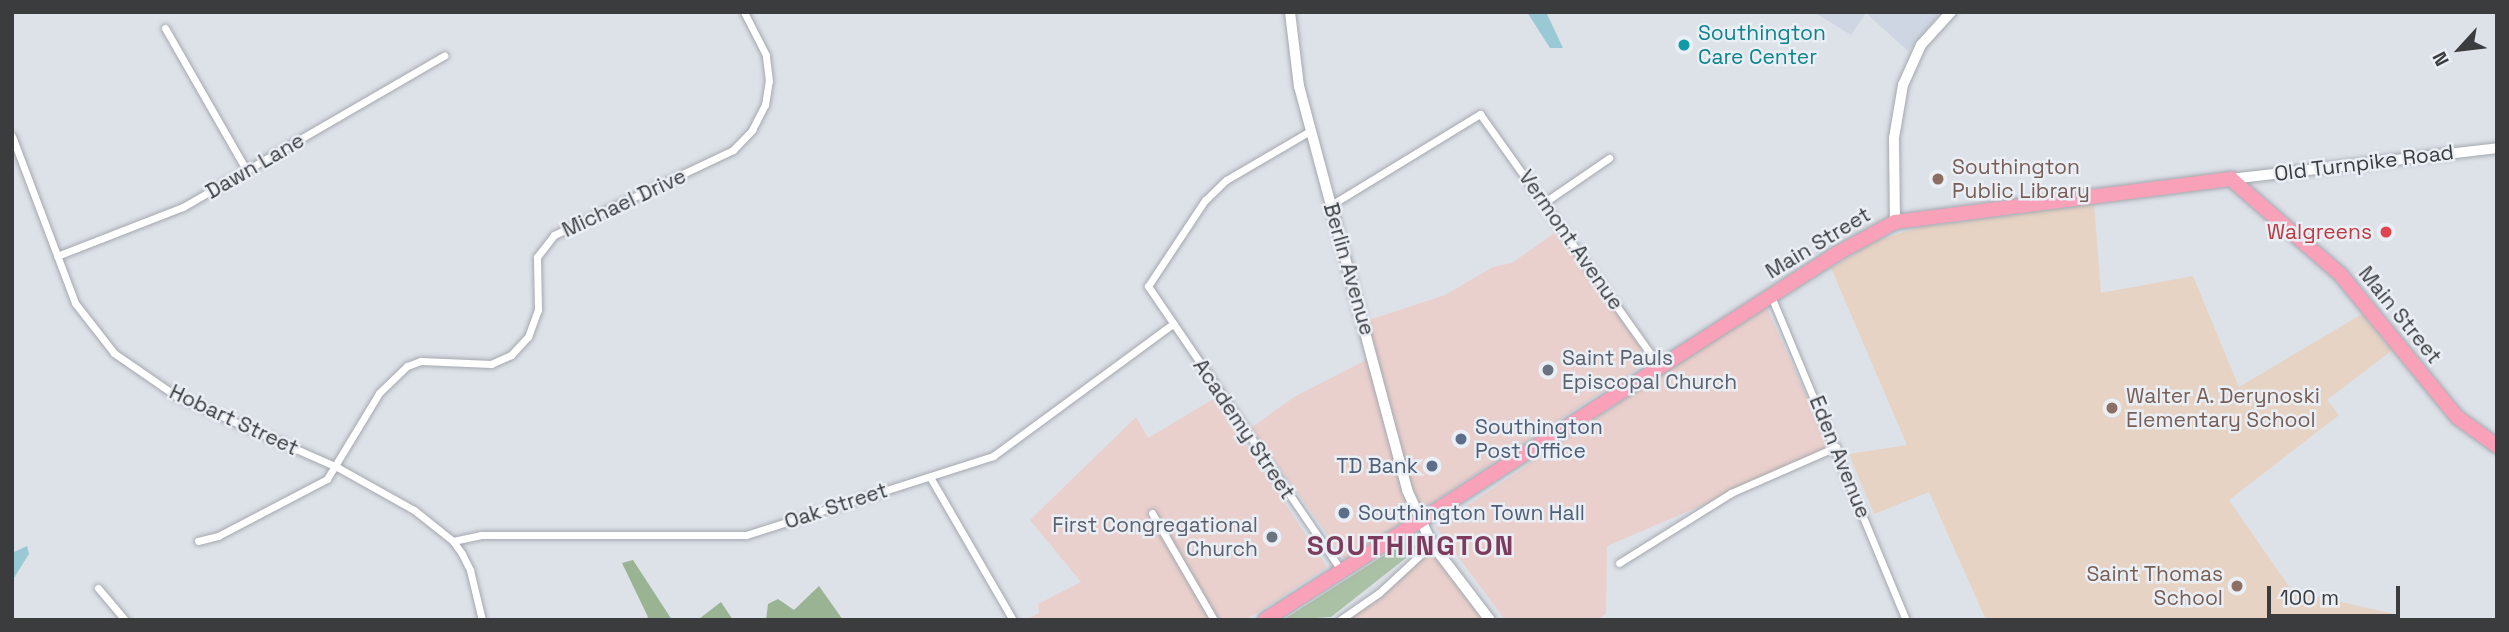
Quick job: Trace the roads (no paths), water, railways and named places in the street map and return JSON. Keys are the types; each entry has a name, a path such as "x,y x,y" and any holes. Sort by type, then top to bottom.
{"highway":[{"name":"Main Street","path":"1265,620 1659,366 1895,222 2231,179 2340,274 2457,416 2497,446"}],"street":[{"name":"Michael Drive","path":"337,467 380,393 407,366 421,361 491,364 511,355 528,337 538,310 537,257 554,236 712,162 733,150 752,130 765,105 769,81 766,55 744,12"},
{"name":"Berlin Avenue","path":"1290,12 1290,40 1310,131 1407,490 1432,544 1490,620"},
{"path":"1895,222 1894,138 1903,85 1921,45 1951,12"},
{"path":"165,28 247,171"},
{"name":"Dawn Lane","path":"57,256 183,207 444,56"},
{"name":"Vermont Avenue","path":"1331,205 1480,114 1659,366"},
{"name":"Academy Street","path":"1310,131 1226,180 1205,200 1149,286 1342,571"},
{"name":"Hobart Street","path":"12,136 75,303 114,353 176,396 337,467 414,510 453,541 470,570 482,620"},
{"name":"Old Turnpike Road","path":"2231,179 2497,148"},
{"path":"1545,202 1609,159"},
{"name":"Eden Avenue","path":"1770,296 1836,447 1906,620"},
{"name":"Oak Street","path":"453,541 481,535 746,535 993,456 1173,324"},
{"path":"1619,564 1731,493 1836,447"},
{"path":"198,541 270,510 327,479 337,467"},
{"path":"930,477 1013,620"},
{"path":"1152,513 1214,620"},
{"path":"1340,620 1380,593 1432,544"},
{"path":"98,588 125,620"}],"water":[{"path":"1527,12 1546,12 1563,48 1550,48"},
{"path":"27,546 29,554 12,581 12,553"}],"place":[{"name":"Southington Care Center","path":"1684,45"},
{"name":"Southington Public Library","path":"1938,179"},
{"name":"Walgreens","path":"2386,232"},
{"name":"Saint Pauls Episcopal Church","path":"1548,370"},
{"name":"Walter A. Derynoski Elementary School","path":"2112,408"},
{"name":"Southington Post Office","path":"1461,439"},
{"name":"TD Bank","path":"1432,466"},
{"name":"Southington Town Hall","path":"1344,513"},
{"name":"First Congregational Church","path":"1272,537"},
{"name":"Saint Thomas School","path":"2237,586"}],"district":[{"name":"SOUTHINGTON","path":"1411,545"}]}
